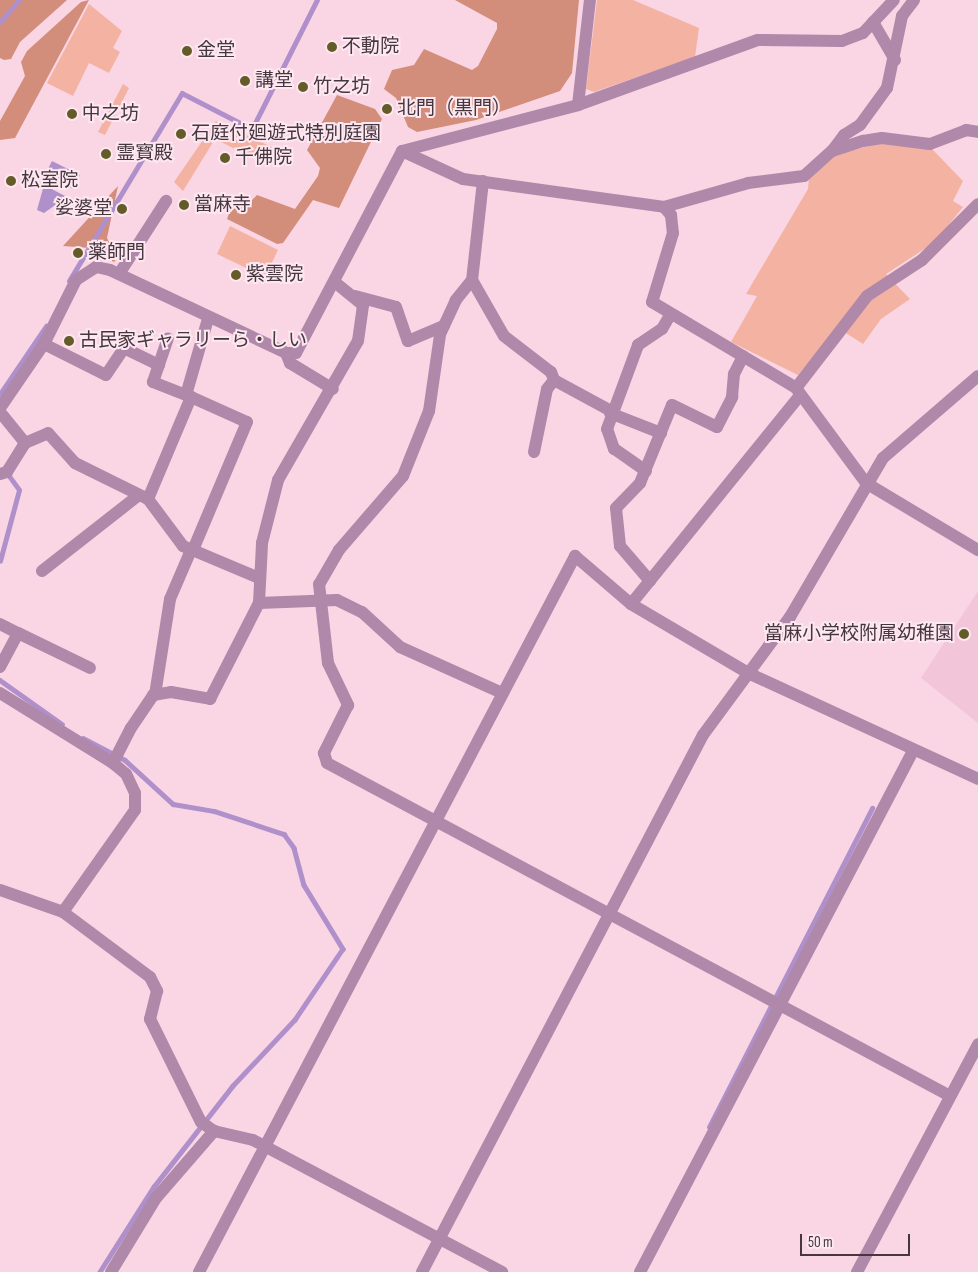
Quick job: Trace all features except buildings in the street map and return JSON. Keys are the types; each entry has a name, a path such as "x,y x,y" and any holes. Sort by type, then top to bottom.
{"street":[{"path":"578,106 590,0"},
{"path":"24,443 0,410 44,344 81,275 96,267 118,274 208,319 286,353 296,353 402,151 578,106 758,40 842,41 863,33 894,0"},
{"path":"402,151 463,179 664,207 748,183 804,176 832,150 844,135 860,125 887,88 895,60 902,16 914,0"},
{"path":"873,22 895,60"},
{"path":"832,150 882,138 930,144 966,130 978,132"},
{"path":"483,181 472,280 444,326 429,411 403,476 339,550 319,584 319,598 328,662 348,704 324,753 327,763 950,1096"},
{"path":"118,274 166,200"},
{"path":"631,604 798,392 867,296 922,260 978,204"},
{"path":"664,207 671,215 673,233 652,302 670,315 743,356 798,392 866,483 978,550"},
{"path":"472,280 504,336 551,372 554,380 611,412 661,433"},
{"path":"334,282 355,296 396,307 408,341 444,326"},
{"path":"155,695 171,692 210,699 260,603 259,578 262,543 278,480 292,449 333,389 358,341 364,311 355,296"},
{"path":"646,471 614,449 607,429 611,412 638,345 662,329 670,315"},
{"path":"42,571 144,497 189,396 208,319"},
{"path":"116,757 155,695 170,600 247,422 153,382 168,338"},
{"path":"44,344 106,375 124,348 159,365"},
{"path":"286,353 290,363 333,389"},
{"path":"650,580 620,546 613,515 646,471 672,405 717,426 734,392 734,374 743,356"},
{"path":"422,1272 703,735 790,617 866,483 902,438 978,376"},
{"path":"534,452 548,390 554,380"},
{"path":"3,473 24,443 48,433 76,463 144,497 182,546 259,578"},
{"path":"198,1272 575,556 631,604 748,673 913,751 978,779"},
{"path":"260,603 319,598 362,612 400,647 502,693"},
{"path":"0,624 90,668"},
{"path":"0,667 18,633"},
{"path":"0,693 116,757 135,793 135,810 63,912"},
{"path":"640,1272 782,1005 913,751"},
{"path":"0,890 63,912 150,978 157,991 150,1019 209,1128 264,1146 502,1272"},
{"path":"857,1272 978,1044"},
{"path":"112,1272 156,1198 209,1128"}],"shaded area":[{"path":"0,0 67,0 20,42 11,59 4,60 0,58"},
{"path":"89,0 15,138 0,140 0,121 25,76 21,62 27,51 81,2"},
{"path":"455,0 579,0 572,73 560,91 476,120 417,132 408,127 396,98 384,89 392,70 414,65 424,49 472,70 478,66 497,29 497,23"},
{"path":"597,0 633,0 699,28 695,57 594,92 586,89"},
{"path":"89,4 122,31 113,48 120,52 109,73 89,63 73,96 47,83"},
{"path":"123,84 129,88 105,135 98,132"},
{"path":"337,95 375,109 382,119 339,208 313,200 283,243 277,244 227,219 234,200 249,203 257,195 295,209 318,176 320,168 307,150"},
{"path":"216,121 278,150 277,156 267,165 215,139 183,191 174,182"},
{"path":"884,142 932,149 963,181 953,201 963,207 935,242 886,274 910,299 881,319 863,344 838,328 798,375 731,342 757,296 746,294 808,189 809,178 835,155"},
{"path":"52,161 80,175 73,189 45,175"},
{"path":"44,185 67,197 64,208 54,206 44,213 37,210"},
{"path":"118,186 107,238 117,258 114,262 90,248 63,246"},
{"path":"230,226 278,250 265,277 217,254"},
{"name":"當麻小学校附属幼稚園","path":"978,591 978,723 921,678"}],"waterway":[{"path":"0,22 19,0"},
{"path":"69,281 182,93 252,129 317,0"},
{"path":"0,394 46,326"},
{"path":"0,561 19,490 6,472"},
{"path":"0,680 62,724"},
{"path":"83,738 125,760 173,804 214,811 284,834 294,848 304,885 343,949 295,1020 233,1086 154,1187 100,1272"},
{"path":"709,1127 872,808"}],"place":[{"name":"不動院","path":"332,47"},
{"name":"金堂","path":"187,51"},
{"name":"講堂","path":"245,81"},
{"name":"竹之坊","path":"303,87"},
{"name":"北門（黒門）","path":"387,109"},
{"name":"中之坊","path":"72,114"},
{"name":"石庭付廻遊式特別庭園","path":"181,134"},
{"name":"霊寳殿","path":"106,154"},
{"name":"千佛院","path":"225,158"},
{"name":"松室院","path":"11,181"},
{"name":"當麻寺","path":"184,205"},
{"name":"娑婆堂","path":"122,209"},
{"name":"薬師門","path":"78,253"},
{"name":"紫雲院","path":"236,275"},
{"name":"古民家ギャラリーら・しい","path":"69,341"},
{"name":"當麻小学校附属幼稚園","path":"964,634"}]}
